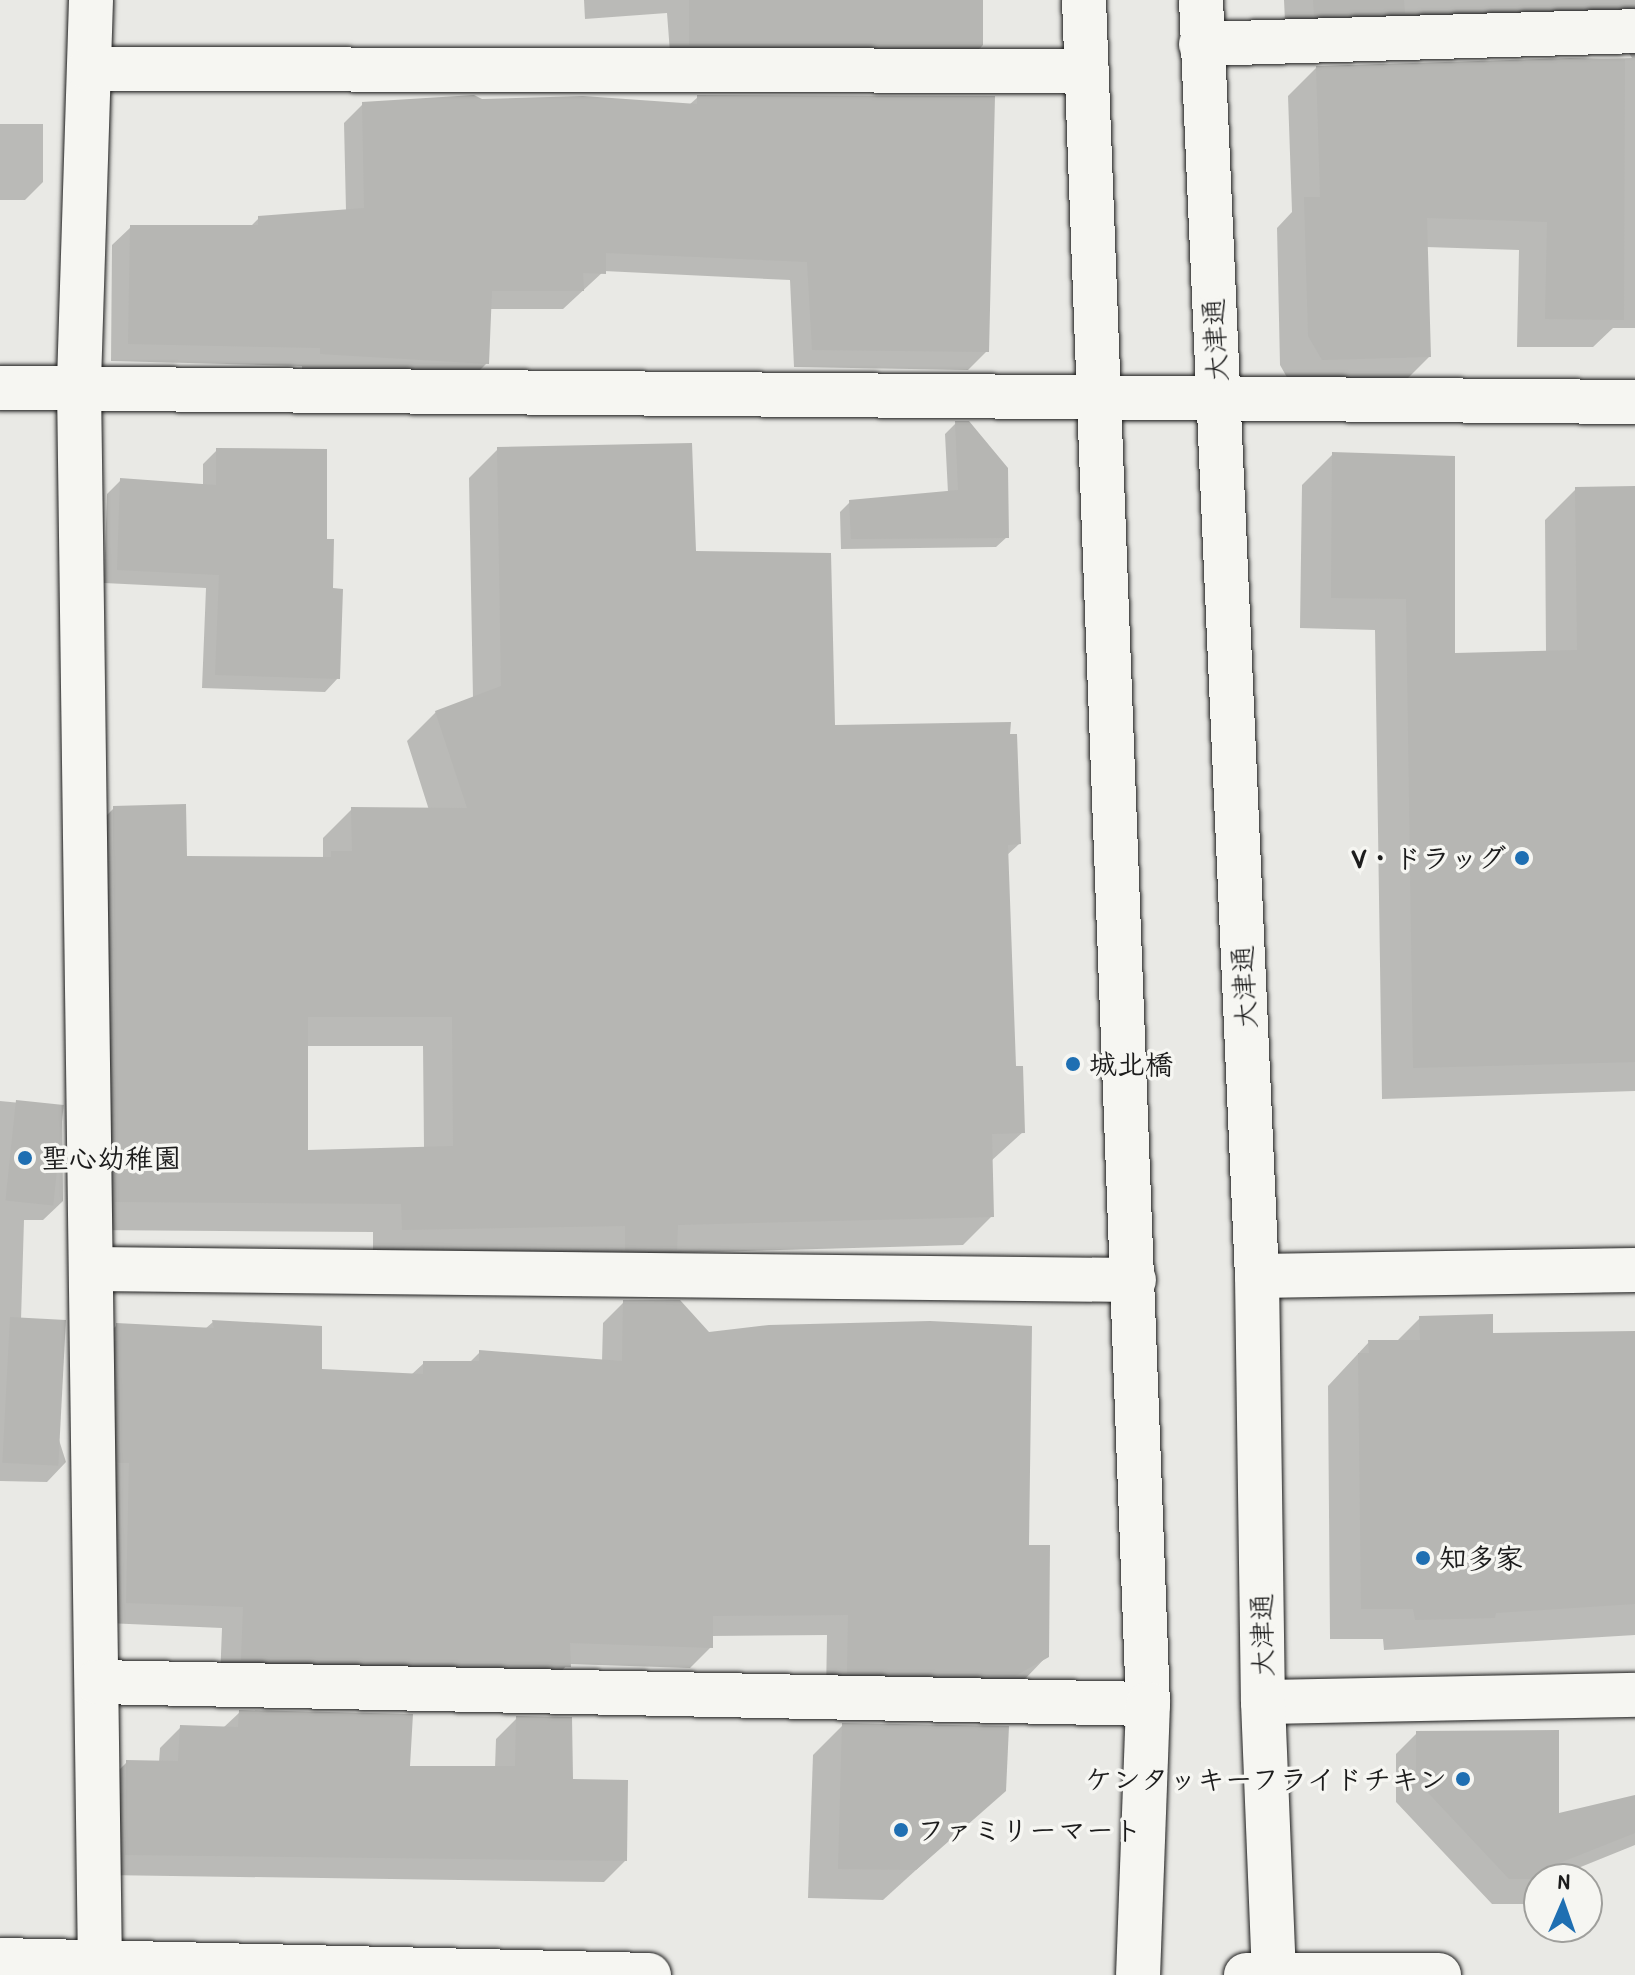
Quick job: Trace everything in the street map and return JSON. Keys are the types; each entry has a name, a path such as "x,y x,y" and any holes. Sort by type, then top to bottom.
{"street":[{"path":"91,0 79,385 94,1269 100,1963"},
{"path":"1084,0 1148,1704 1138,1975"},
{"name":"大津通","path":"1201,0 1257,1276 1264,1974"},
{"path":"1201,44 1635,31"},
{"path":"89,69 1087,71"},
{"path":"0,388 79,385 1097,394 1218,400 1635,402"},
{"path":"94,1269 1134,1280"},
{"path":"1257,1276 1635,1270"},
{"path":"97,1682 1148,1704"},
{"path":"1263,1702 1635,1695"},
{"path":"0,1960 649,1975"},
{"path":"1264,1974 1439,1975"}],"building":[{"path":"689,0 983,0 983,45 689,45"},
{"path":"1313,0 1404,0 1405,13 1314,16"},
{"path":"1625,59 1624,320 1545,319 1547,222 1427,218 1431,357 1322,360 1308,336 1304,197 1320,197 1316,66"},
{"path":"474,95 482,99 583,96 697,104 697,95 995,96 989,352 812,350 807,262 606,253 606,274 583,273 584,291 492,291 489,364 320,354 320,348 128,344 130,225 258,225 258,216 364,208 362,102"},
{"path":"955,421 969,421 1008,468 1009,538 851,539 849,500 958,490"},
{"path":"692,443 696,551 831,553 835,725 1011,722 1010,734 1017,734 1021,844 1008,845 1016,1066 1023,1066 1025,1133 992,1134 994,1217 678,1225 677,1250 625,1250 625,1226 402,1230 401,1204 115,1202 113,806 186,804 187,856 331,857 331,851 352,851 351,807 467,808 435,711 501,686 497,447","holes":["308,1017 452,1017 453,1146 308,1150"]},
{"path":"216,448 327,449 327,539 334,539 333,588 343,589 340,679 215,675 219,575 117,570 120,478 216,485"},
{"name":"V・ドラッグ","path":"1332,452 1455,456 1455,653 1577,650 1575,487 1635,486 1635,1062 1413,1068 1406,599 1331,598"},
{"path":"16,1100 64,1105 53,1205 5,1200"},
{"path":"623,1300 680,1300 709,1332 769,1325 930,1321 1032,1326 1029,1545 1050,1545 1049,1657 1015,1676 847,1673 848,1615 713,1616 713,1648 570,1643 571,1667 241,1660 243,1607 126,1603 129,1463 118,1463 116,1323 214,1328 212,1320 322,1326 322,1369 423,1374 423,1361 479,1361 479,1350 622,1361"},
{"path":"1493,1314 1493,1333 1635,1331 1635,1604 1496,1613 1495,1618 1415,1620 1413,1609 1361,1609 1358,1353 1369,1353 1368,1340 1420,1340 1419,1316"},
{"path":"10,1317 66,1320 58,1466 2,1463"},
{"path":"239,1710 413,1714 410,1766 515,1766 516,1716 572,1717 573,1779 628,1780 627,1861 125,1855 126,1760 178,1761 180,1725 238,1727"},
{"name":"ファミリーマート","path":"842,1723 1009,1726 1006,1791 916,1870 838,1869"},
{"path":"1559,1730 1559,1813 1635,1795 1635,1833 1560,1863 1523,1863 1523,1879 1509,1879 1416,1780 1416,1731"}],"place":[{"name":"V・ドラッグ","path":"1522,858"},
{"name":"城北橋","path":"1073,1064"},
{"name":"聖心幼稚園","path":"25,1158"},
{"name":"知多家","path":"1423,1558"},
{"name":"ケンタッキーフライドチキン","path":"1463,1779"},
{"name":"ファミリーマート","path":"901,1830"}]}
